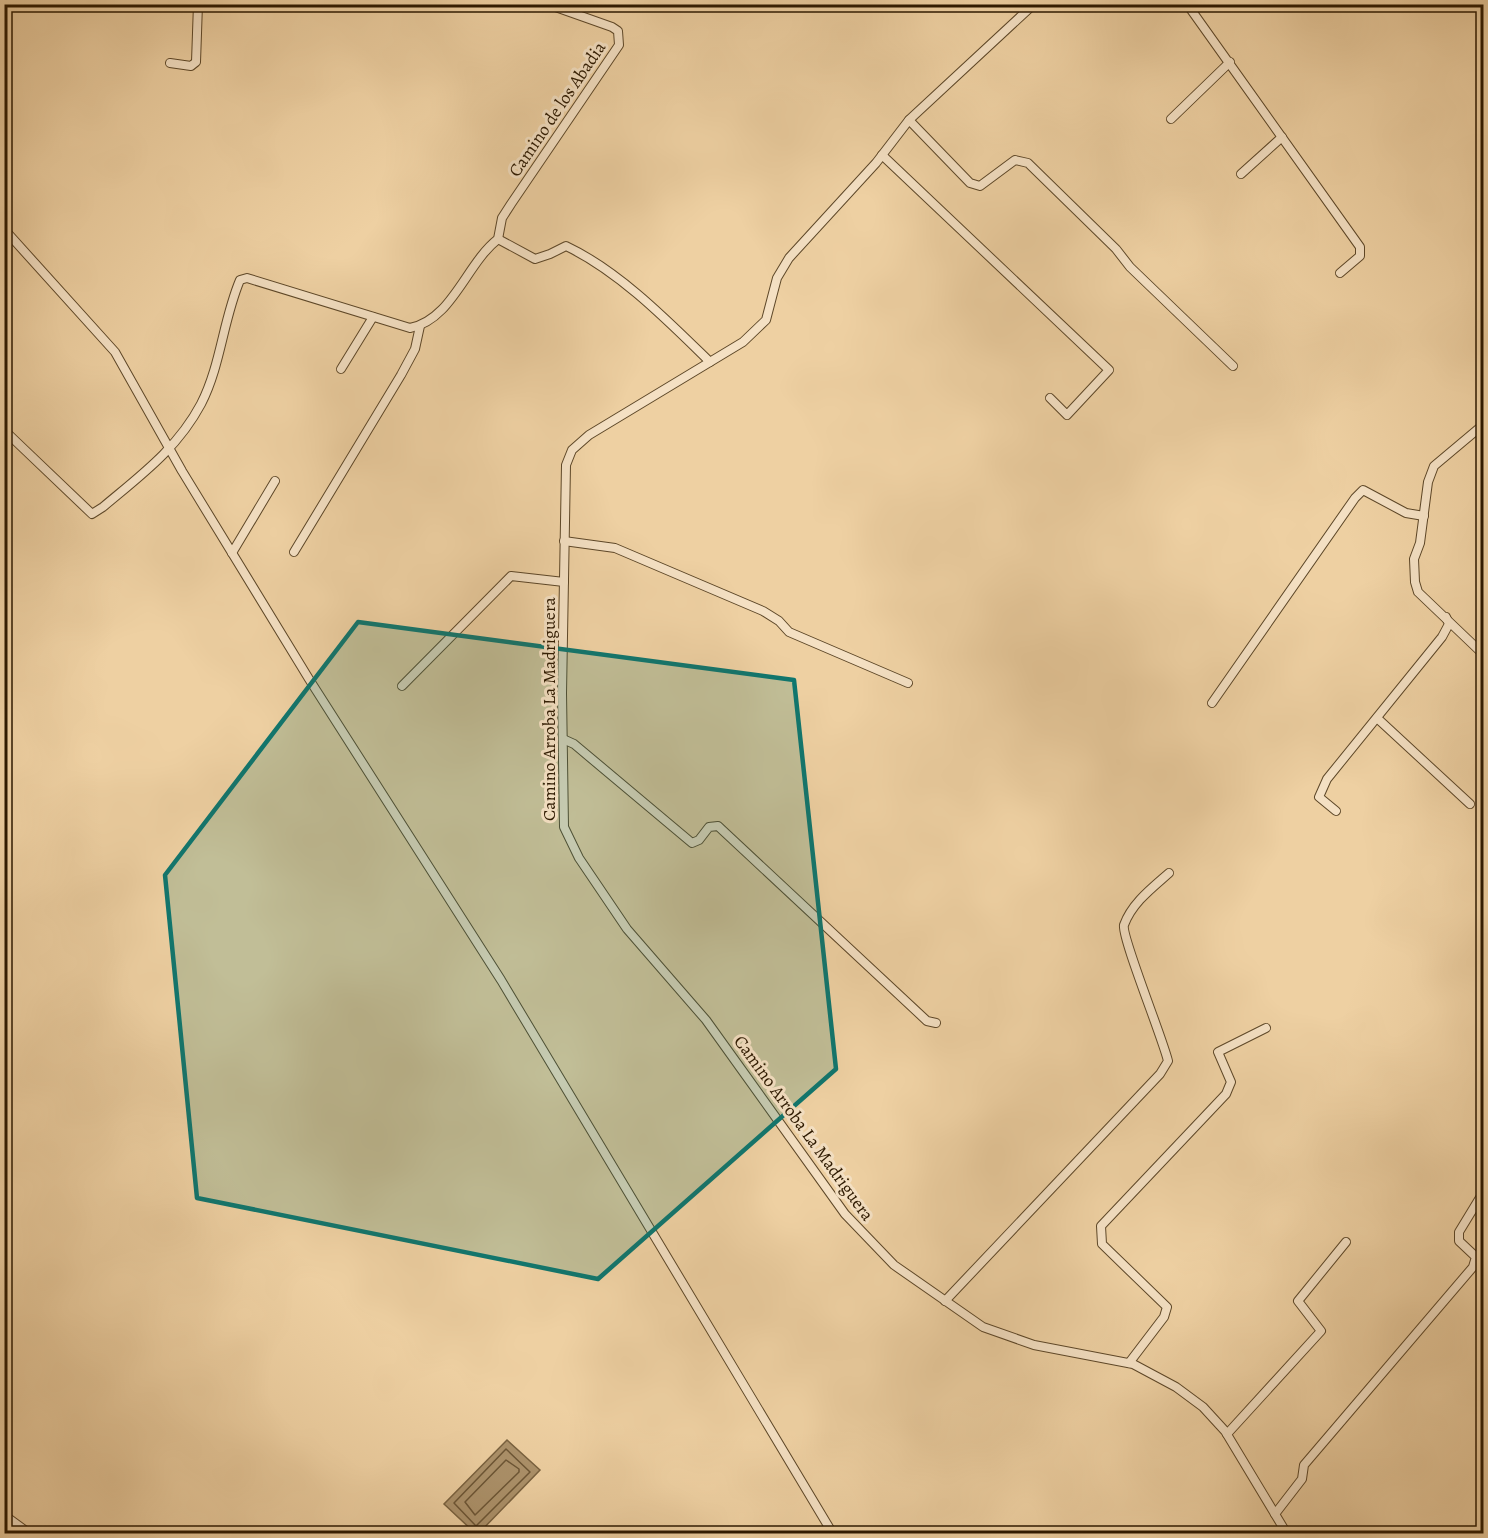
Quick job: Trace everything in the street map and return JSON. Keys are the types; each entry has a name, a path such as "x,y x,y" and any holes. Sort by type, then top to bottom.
{"street":[{"path":"170,63 191,66 196,62 198,4"},
{"name":"Camino de los Abadia","path":"420,326 426,325 449,301 485,249 498,239 502,218 619,45 618,31 612,27 547,4"},
{"name":"Camino Arroba La Madriguera","path":"1034,4 909,120 882,155 789,258 777,278 766,320 743,342 589,435 572,450 566,465 564,541 564,827 579,858 627,929 706,1020 845,1214 894,1265 983,1327 1034,1345 1129,1363 1176,1387 1203,1407 1227,1434 1287,1533"},
{"path":"1187,4 1360,247 1360,256 1340,273"},
{"path":"1170,119 1230,62"},
{"path":"909,120 970,183 980,186 1015,160 1028,162 1116,249 1146,283 1233,366"},
{"path":"1241,174 1282,137"},
{"path":"882,155 1109,370 1067,415 1050,398"},
{"path":"4,229 115,352 232,553 501,980 833,1533"},
{"path":"498,239 535,258 566,246 583,254 659,312 710,362"},
{"path":"4,430 92,514 170,450 201,403 215,365 232,300 240,280 247,278 410,328 420,326 415,349 401,375 294,552"},
{"path":"341,369 373,317"},
{"path":"1484,424 1434,466 1428,482 1424,516 1414,559 1418,592 1446,616 1484,655"},
{"path":"232,553 275,481"},
{"path":"1212,703 1354,498 1363,490 1406,513 1424,516"},
{"path":"564,541 615,548 683,576 763,611 779,621 789,632 908,683"},
{"path":"402,686 511,576 564,582"},
{"path":"1336,811 1319,797 1327,779 1442,637 1449,624 1446,616"},
{"path":"1377,718 1470,804"},
{"path":"563,739 574,744 692,843 699,840 710,827 718,826 927,1021 936,1023"},
{"path":"945,1301 1160,1074 1168,1061 1155,1017 1125,941 1123,927 1138,901 1169,873"},
{"path":"1129,1363 1164,1317 1167,1307 1102,1244 1101,1227 1226,1094 1231,1082 1218,1052 1266,1028"},
{"path":"1275,1514 1302,1479 1304,1465 1473,1267 1476,1257 1459,1241 1459,1232 1484,1191"},
{"path":"1227,1434 1321,1331 1298,1301 1346,1242"},
{"path":"4,1515 30,1533"}],"highlighted area":[{"path":"358,622 794,680 836,1069 598,1279 197,1198 165,875"}],"water":[{"path":"507,1440 540,1470 479,1533 475,1533 444,1504"}]}
